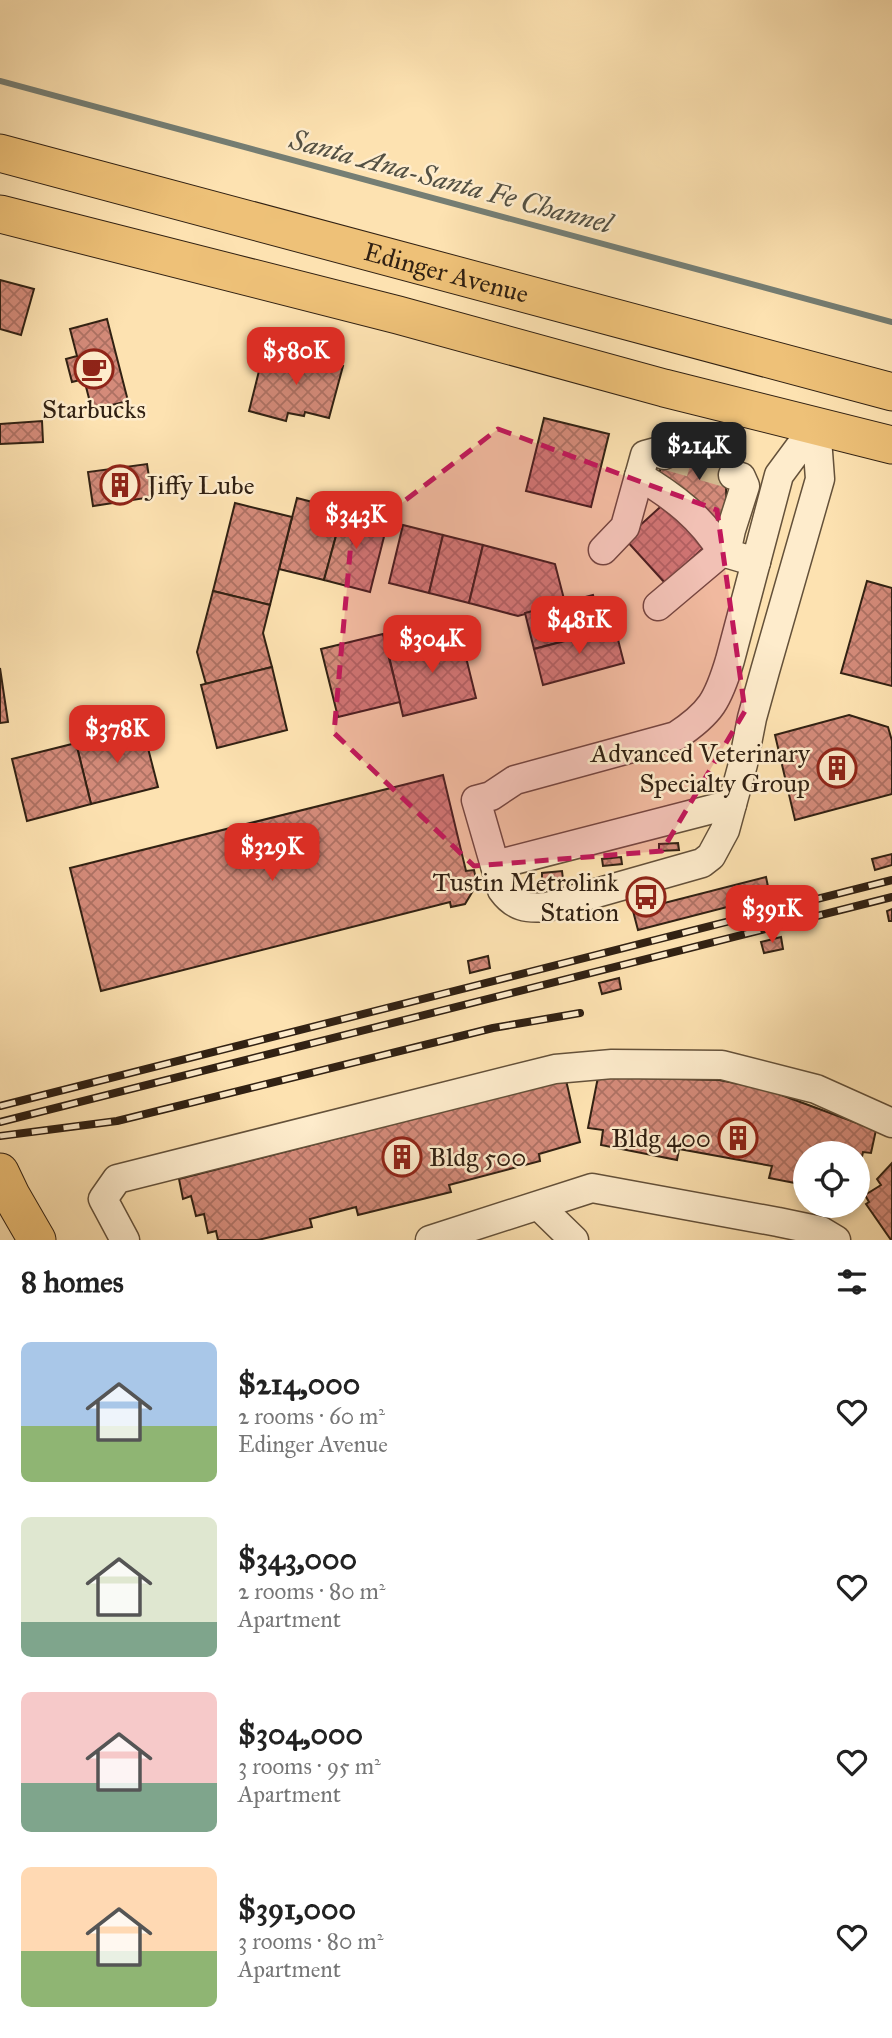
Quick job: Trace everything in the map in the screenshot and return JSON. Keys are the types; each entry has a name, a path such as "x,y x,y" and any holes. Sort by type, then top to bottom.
{"main road":[{"name":"Edinger Avenue","path":"0,153 892,392"},
{"name":"Edinger Avenue","path":"0,214 892,445"},
{"path":"816,425 827,375"},
{"path":"5,1184 37,1240"}],"lane":[{"path":"816,425 820,479 755,707 725,830 711,856 702,863 547,906 530,908 517,905 502,890 476,800 491,796 515,780 676,736 698,722 709,710 716,699 730,660 779,475 816,425"},
{"path":"603,550 625,527 645,455 656,452 664,455"},
{"path":"658,606 724,553 745,486 741,477 733,475"},
{"path":"639,476 670,494 712,535 724,553 756,562"},
{"path":"495,865 732,804"},
{"path":"125,1240 103,1199 117,1179 555,1069 612,1064 722,1065 816,1089 892,1123"},
{"path":"430,1240 592,1188 771,1231 821,1231 836,1240"},
{"path":"539,1206 574,1240"}],"highlighted area":[{"path":"498,429 717,510 745,711 662,851 474,866 334,733 351,542"}],"building":[{"path":"0,280 34,289 21,335 0,329"},
{"name":"Starbucks","path":"107,319 128,401 92,410 84,379 72,382 66,359 77,356 70,329"},
{"path":"285,351 343,366 329,418 305,412 304,416 288,413 286,421 249,411 260,367"},
{"path":"544,418 609,434 591,507 526,491"},
{"path":"42,421 43,442 0,444 0,424"},
{"path":"667,445 736,464 730,489 726,487 727,513 710,529 659,474"},
{"name":"Jiffy Lube","path":"147,464 152,497 93,506 88,472"},
{"path":"297,498 343,510 324,580 279,569"},
{"path":"669,499 709,543 665,583 625,539"},
{"path":"235,503 292,517 270,605 213,591"},
{"path":"343,510 388,521 370,592 324,580"},
{"path":"403,525 443,535 429,593 389,583"},
{"path":"443,535 483,545 469,603 429,593"},
{"path":"483,545 555,564 565,603 518,616 469,603"},
{"path":"867,581 892,588 892,686 841,673"},
{"path":"213,591 270,605 263,633 272,667 206,684 197,652"},
{"path":"593,595 602,631 534,649 525,613"},
{"path":"615,628 624,663 543,685 534,649"},
{"path":"460,633 476,698 403,716 388,652"},
{"path":"383,634 400,702 338,717 321,649"},
{"path":"272,667 287,730 217,748 201,685"},
{"path":"0,668 8,722 0,723"},
{"name":"Advanced Veterinary Specialty Group","path":"849,715 888,727 892,741 892,794 795,820 775,735"},
{"path":"142,725 158,787 91,804 76,743"},
{"path":"76,743 91,804 27,821 12,759"},
{"path":"443,775 466,871 474,870 477,884 465,904 451,907 450,902 101,991 70,868"},
{"path":"678,843 679,850 659,851 659,844"},
{"path":"892,854 892,865 875,870 872,859"},
{"path":"621,857 622,864 603,866 602,859"},
{"path":"562,871 563,879 542,881 542,873"},
{"path":"766,877 770,896 638,930 633,911"},
{"path":"892,909 892,921 889,921 887,911"},
{"path":"781,937 783,949 764,953 761,942"},
{"path":"488,956 490,968 470,973 468,961"},
{"path":"619,978 621,989 602,994 599,983"},
{"name":"Bldg 400","path":"598,1077 719,1080 765,1089 876,1130 871,1153 870,1141 793,1141 793,1183 769,1178 772,1166 679,1149 677,1160 601,1145 603,1130 588,1128"},
{"name":"Bldg 500","path":"566,1080 580,1142 539,1154 540,1161 449,1185 451,1192 358,1215 356,1207 310,1219 312,1227 258,1240 218,1240 216,1231 208,1233 204,1214 196,1216 191,1196 183,1199 179,1179"},
{"path":"892,1163 892,1240 870,1210 870,1192 881,1185 877,1179"}],"waterway":[{"name":"Santa Ana-Santa Fe Channel","path":"0,81 892,322"}],"tunnel":[{"path":"664,455 733,475"}],"railway":[{"path":"0,1106 892,880"},
{"path":"0,1122 892,897"},
{"path":"0,1136 117,1121 493,1028 580,1013"}],"place":[{"name":"Starbucks","path":"94,369"},
{"name":"Jiffy Lube","path":"120,485"},
{"name":"Advanced Veterinary Specialty Group","path":"837,768"},
{"name":"Tustin Metrolink Station","path":"646,897"},
{"name":"Bldg 400","path":"738,1138"},
{"name":"Bldg 500","path":"402,1157"}]}
